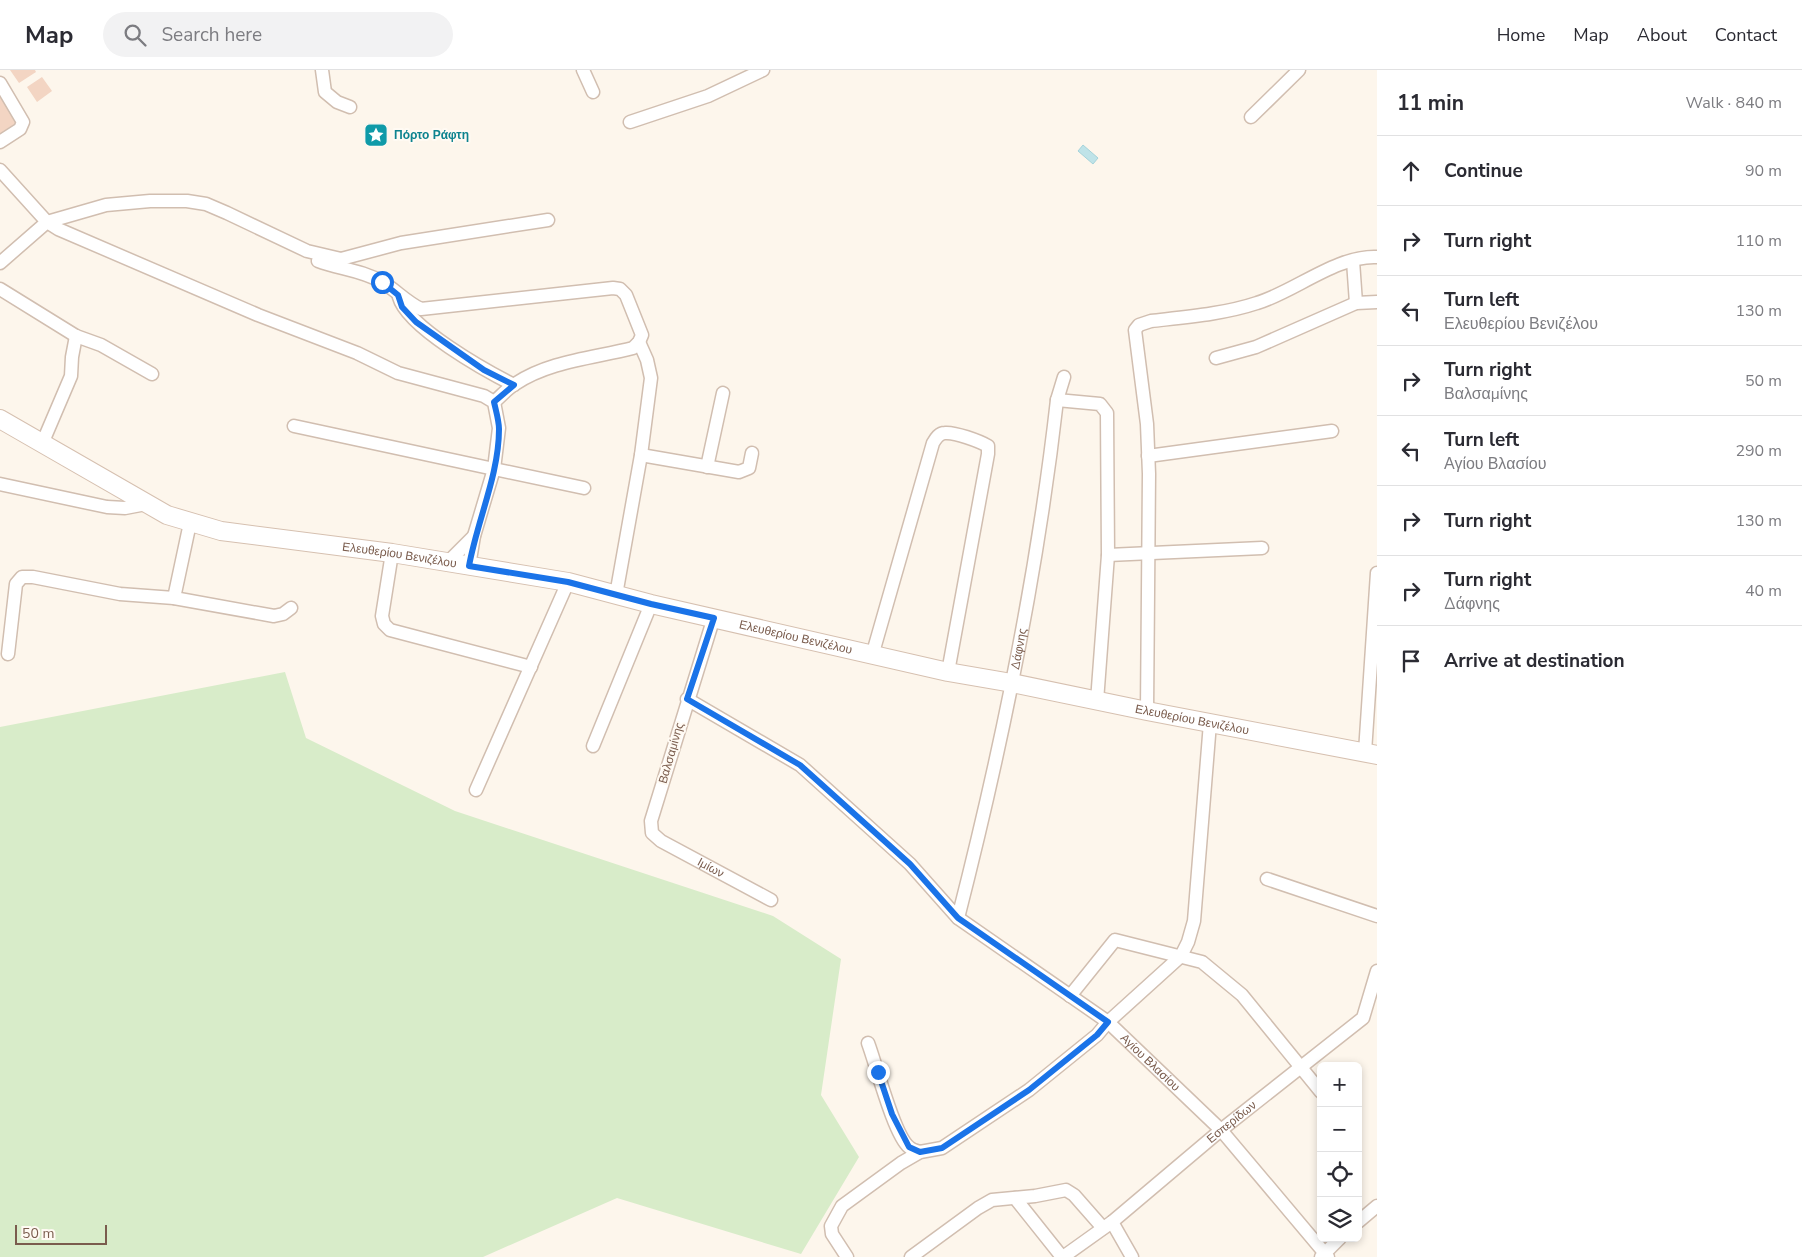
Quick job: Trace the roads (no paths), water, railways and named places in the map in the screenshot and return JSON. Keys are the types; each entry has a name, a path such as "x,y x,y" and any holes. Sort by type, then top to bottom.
{"street":[{"path":"322,70 325,92 337,102 350,107"},
{"path":"583,70 593,92"},
{"path":"630,122 708,96 763,70"},
{"path":"1251,116 1299,70"},
{"path":"0,83 23,122 20,129 0,142"},
{"path":"0,170 47,222 258,315 357,353 398,373 468,391 494,402"},
{"path":"0,264 47,222 106,205 150,201 206,204 227,212 308,251 341,259 401,243 548,220"},
{"path":"308,251 315,260 330,266 356,270 382,282 398,295 421,309 620,288 626,295 642,335 634,348 564,364 534,374 514,385 494,402"},
{"path":"1147,711 1147,424 1135,330 1140,325 1257,303 1302,284 1335,265 1377,257"},
{"path":"1353,261 1356,303"},
{"path":"0,289 76,336 101,345 152,374"},
{"path":"398,295 402,307 416,322 484,370 514,385"},
{"path":"1216,358 1256,347 1356,303 1377,302"},
{"path":"42,444 71,376 76,336"},
{"path":"616,595 641,456 651,378 647,360 639,342"},
{"name":"Δάφνης","path":"958,918 990,792 1032,586 1056,400 1064,377"},
{"path":"707,467 724,393"},
{"path":"1056,400 1100,404 1107,413 1108,555 1097,701"},
{"path":"469,566 474,536 494,469 499,428 494,402"},
{"name":"Ελευθερίου Βενιζέλου","path":"0,419 146,504 190,524 246,536 392,553 568,582 651,604 872,656 1371,754"},
{"path":"294,426 584,488"},
{"path":"1148,456 1332,431"},
{"path":"872,656 933,443 938,435 946,433 980,441 988,446 948,672"},
{"path":"641,456 739,472 749,468 752,453"},
{"path":"0,484 107,507 125,508 146,504"},
{"path":"174,598 190,524"},
{"path":"448,562 474,536"},
{"path":"1108,555 1262,548"},
{"path":"392,553 382,616 384,624 390,630 531,666"},
{"path":"1371,754 1377,573"},
{"path":"8,654 16,584 22,578 33,577 120,594 174,598 274,616 283,614 291,608"},
{"path":"476,790 568,582"},
{"path":"594,746 651,604"},
{"name":"Βαλσαμίνης","path":"652,833 651,821 687,699 714,618"},
{"name":"Αγίου Βλασίου","path":"687,699 800,765 910,864 958,918 1108,1022 1221,1130 1325,1256"},
{"path":"847,1257 832,1234 831,1226 842,1206 876,1180 920,1152 942,1148 972,1130 1067,1060 1097,1035 1108,1022 1181,956 1188,942 1194,921 1210,723"},
{"name":"Ιμίων","path":"652,833 661,841 771,900"},
{"path":"1267,878 1377,916"},
{"path":"1070,996 1115,940 1202,962 1242,995 1317,1087"},
{"path":"1364,1018 1377,971"},
{"name":"Εσπερίδων","path":"1062,1257 1107,1225 1221,1130 1377,1008"},
{"path":"868,1043 892,1114 904,1140 909,1147 920,1152"},
{"path":"911,1257 978,1208 992,1200 1066,1190 1107,1225 1132,1257"},
{"path":"1015,1198 1062,1257"},
{"path":"1362,1219 1377,1206"},
{"path":"1325,1256 1337,1242"}],"water":[{"path":"1083,145 1098,158 1093,164 1078,151"}],"place":[{"name":"Πόρτο Ράφτη","path":"376,135"}]}
